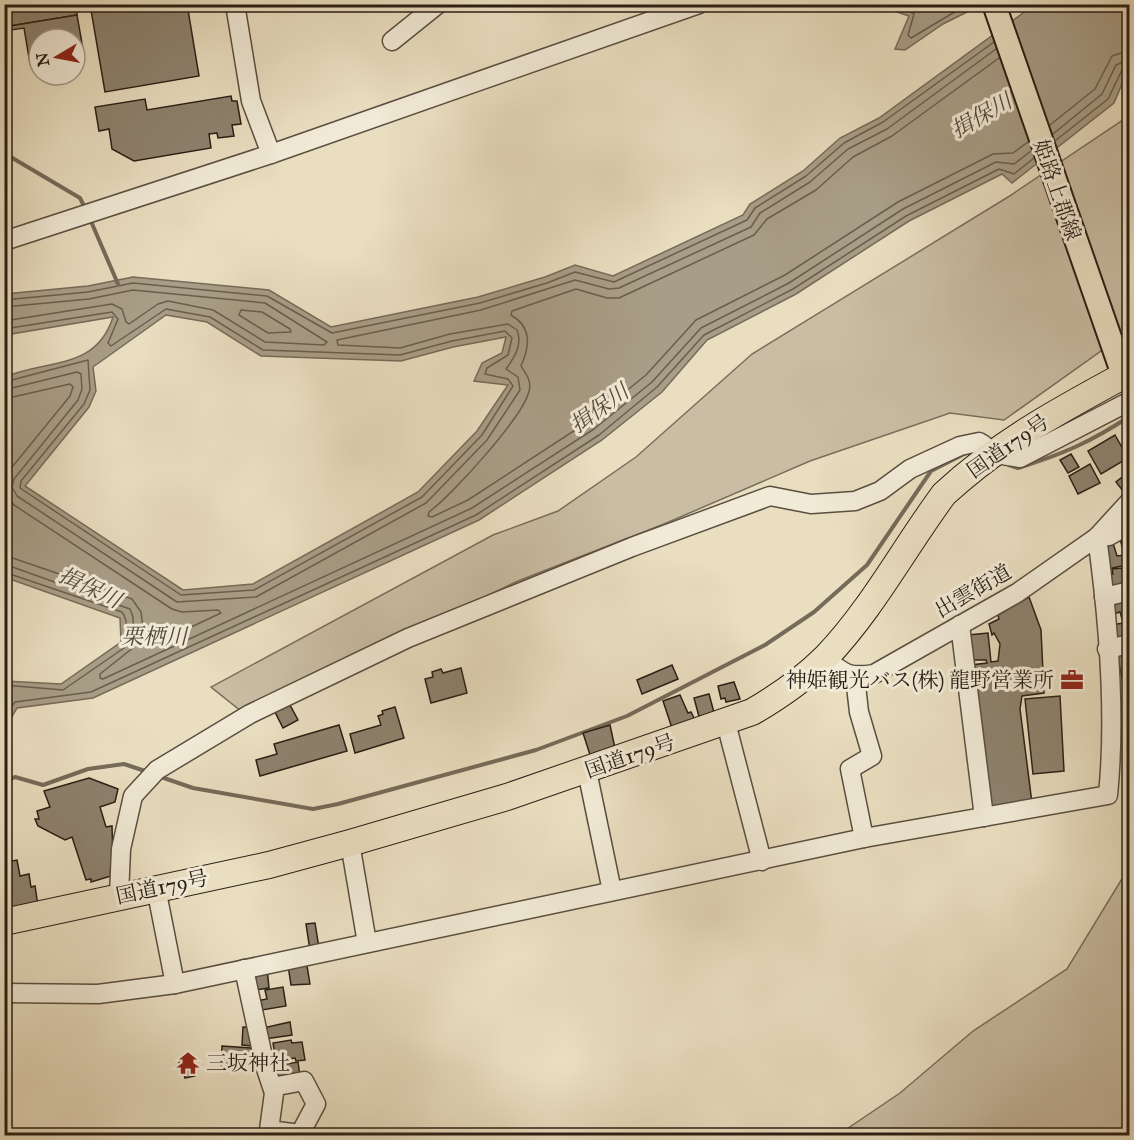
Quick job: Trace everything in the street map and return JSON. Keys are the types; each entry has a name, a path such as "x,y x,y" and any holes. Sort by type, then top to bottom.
{"highway":[{"name":"国道179号","path":"4,922 119,895 268,865 350,843 587,771 726,723 770,702 825,658 854,625 944,494 1012,439 1126,373"}],"main road":[{"name":"姫路上郡線","path":"994,4 1107,334 1126,373"}],"street":[{"path":"235,4 251,101 271,154"},
{"path":"392,41 438,4"},
{"path":"4,241 271,154 699,4"},
{"path":"1002,455 1020,458 1130,401"},
{"path":"119,895 121,849 133,796 152,775 250,714 408,638 589,564 770,496 811,504 855,501 880,490 910,469 960,446 979,442 984,445"},
{"name":"出雲街道","path":"855,677 874,674 1017,593 1097,537 1130,501"},
{"path":"4,993 98,994 175,984 864,838 1108,795 1110,773 1107,649 1097,537 1109,536 1130,524"},
{"path":"1104,597 1130,591"},
{"path":"960,625 984,817"},
{"path":"1107,649 1130,644"},
{"path":"825,658 842,672 855,677 859,712 872,756 850,769 864,838"},
{"path":"726,723 762,861"},
{"path":"587,771 612,891"},
{"path":"350,843 367,943"},
{"path":"156,888 175,984"},
{"path":"244,969 272,1087 274,1093 262,1133 300,1134 316,1104 304,1081 272,1087"}],"shaded area":[{"path":"1129,116 1129,331 1004,420 950,413 810,461 664,524 518,581 241,711 211,687 493,535 558,511 636,457 752,354 1008,197"},
{"path":"1129,795 1129,1135 838,1135 900,1093 973,1031 1067,969 1128,869"}],"water":[{"path":"877,5 981,5 943,24 905,50 895,49 909,16"},
{"path":"1034,5 1129,5 1129,67 1114,103 1012,183 1002,174 909,221 796,294 707,340 662,392 602,440 479,520 93,698 17,708 5,728 5,681 61,684 121,642 120,618 4,577 5,377 82,355 95,347 105,334 113,317 5,335 5,294 88,286 133,277 269,290 331,327 478,297 545,277 575,265 613,276 743,215 750,204 803,171 840,138 879,118","holes":["166,315 207,322 261,356 401,361 453,347 506,337 502,353 482,363 474,381 508,385 477,431 418,492 253,584 183,590 25,486 89,407 96,391 93,367"]}],"building":[{"path":"4,4 76,4 77,15 4,27"},
{"path":"90,4 187,4 199,76 105,92"},
{"path":"77,15 79,27 27,27 27,46 24,28 4,31 4,27"},
{"path":"231,96 232,101 237,101 241,124 232,125 234,136 218,138 217,133 209,134 211,148 134,161 112,149 109,129 99,131 95,107 145,99 147,110"},
{"path":"1115,435 1128,458 1101,474 1088,451"},
{"path":"1071,454 1079,467 1068,473 1060,460"},
{"path":"1090,464 1100,483 1078,494 1069,476"},
{"path":"1130,471 1130,486 1123,491 1116,482"},
{"path":"1127,533 1130,533 1130,563 1127,564 1120,539 1128,538"},
{"path":"1113,543 1117,556 1124,555 1126,565 1108,569 1106,547"},
{"path":"1130,565 1130,585 1112,588 1110,574 1113,574 1112,569 1122,568 1123,572 1126,571 1125,566"},
{"path":"1029,597 1041,630 1044,693 1022,696 1020,709 1032,803 991,808 971,665 987,663 986,660 972,660 968,635 988,633 991,662 998,661 1000,644 994,633 992,635 989,624 999,619 998,615"},
{"path":"1130,598 1130,618 1122,619 1120,612 1113,614 1110,602"},
{"path":"1130,622 1130,629 1125,630 1130,639 1114,642 1111,625"},
{"path":"1129,654 1130,677 1122,678 1117,655"},
{"path":"672,665 678,679 642,694 637,680"},
{"path":"461,668 467,693 431,703 425,679 433,677 432,672 441,669 443,673"},
{"path":"734,682 740,699 726,702 725,698 721,699 718,686"},
{"path":"709,694 716,720 701,724 694,698"},
{"path":"680,695 688,713 691,712 696,722 673,731 663,701"},
{"path":"1060,696 1064,771 1033,774 1025,699"},
{"path":"290,705 298,720 283,728 275,712"},
{"path":"395,707 404,738 355,753 350,734 381,725 378,716 383,714 382,711"},
{"path":"339,725 347,751 260,776 256,760 277,754 274,744"},
{"path":"610,725 616,753 591,758 583,733"},
{"path":"89,778 118,789 115,802 100,807 106,827 112,826 113,859 116,870 110,872 111,876 91,882 91,879 86,880 72,837 65,840 38,826 35,819 39,819 37,811 50,807 44,791"},
{"path":"17,860 20,876 29,874 31,887 35,886 38,906 6,912 4,898 11,897 6,862"},
{"path":"315,923 319,948 310,950 306,924"},
{"path":"306,960 310,984 291,985 288,965"},
{"path":"267,968 269,988 255,990 252,971"},
{"path":"283,987 286,1006 262,1010 261,1000 267,999 265,990"},
{"path":"290,1022 292,1035 265,1039 263,1028"},
{"path":"243,1027 254,1028 252,1046 242,1045"},
{"path":"291,1040 292,1043 302,1042 305,1060 296,1061 295,1058 276,1061 273,1043"},
{"path":"222,1046 251,1048 249,1068 227,1065 226,1072 221,1071"},
{"path":"190,1056 195,1058 195,1076 185,1078 184,1072 180,1073 179,1062 181,1058"},
{"path":"298,1062 300,1076 278,1080 276,1069 281,1068 280,1065"}],"waterway":[{"path":"4,153 80,198 86,210"},
{"path":"90,219 118,284"},
{"path":"1009,465 1018,468 1049,458 1089,440 1130,416"},
{"path":"158,776 193,788 313,809 536,750 627,716 765,645 814,612 867,565 931,471 966,453"},
{"path":"4,782 15,777 43,785 88,769 124,764 148,772"}],"place":[{"name":"神姫観光バス(株) 龍野営業所","path":"1072,680"},
{"name":"三坂神社","path":"188,1063"}],"water label":[{"name":"揖保川","path":"981,115"},
{"name":"揖保川","path":"599,408"},
{"name":"揖保川","path":"90,587"},
{"name":"栗栖川","path":"154,636"}]}
